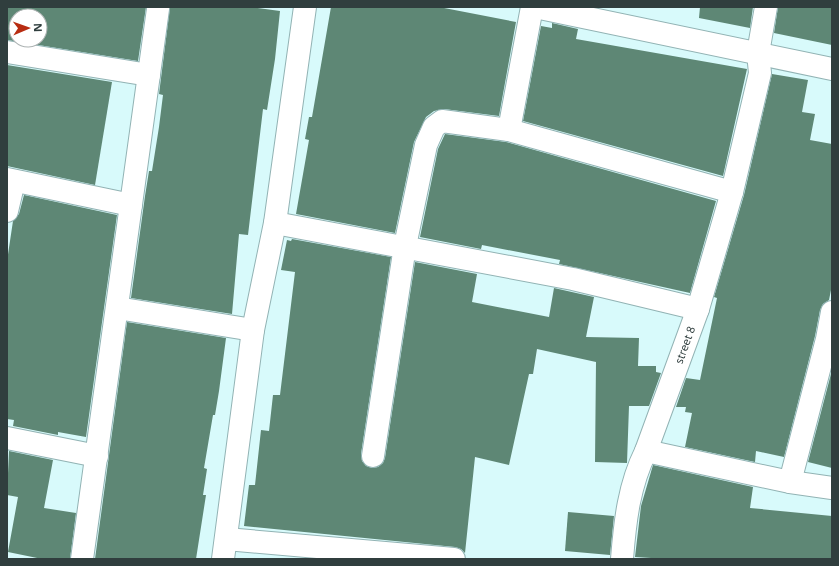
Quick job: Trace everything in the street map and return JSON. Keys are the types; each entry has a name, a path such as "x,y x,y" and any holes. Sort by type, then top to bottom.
{"street":[{"path":"305,7 275,223 253,330 224,549 454,559"},
{"path":"509,130 533,7 832,69"},
{"name":"street 8","path":"622,559 626,511 637,469 646,451 698,309 732,192 760,73 758,53 766,7"},
{"path":"82,559 158,9"},
{"path":"7,52 149,75"},
{"path":"373,456 405,246 426,144 434,127 442,121 509,130 732,192"},
{"path":"7,211 10,180 131,205"},
{"path":"275,223 405,246 572,279 698,309"},
{"path":"117,308 253,330"},
{"path":"790,482 830,339 832,312"},
{"path":"7,438 97,456"},
{"path":"646,451 790,482 832,488"}],"building":[{"path":"7,7 146,7 138,61 48,47 48,8 8,8 8,40"},
{"path":"170,7 251,7 280,11 275,59 267,110 263,109 248,235 239,234 232,314 131,298 149,171 152,171 159,127 163,95 159,94"},
{"path":"331,7 439,7 516,22 499,116 444,109 434,111 426,117 414,142 395,233 296,214 309,140 305,139 309,117 312,117"},
{"path":"700,7 753,7 750,28 699,18"},
{"path":"778,7 832,7 832,45 774,33"},
{"path":"552,23 578,29 576,39 747,69 723,176 523,121 541,26 552,28"},
{"path":"7,65 112,82 95,185 7,166"},
{"path":"772,74 808,80 802,112 815,114 810,140 832,144 832,285 829,300 823,304 820,310 815,336 784,457 756,451 755,462 685,447 692,413 685,412 686,407 676,407 686,378 700,380 717,298 714,297 744,195"},
{"path":"445,134 506,142 716,201 690,293 559,264 560,260 482,245 481,249 420,237 438,149"},
{"path":"24,195 117,215 86,437 58,432 58,435 13,426 14,420 7,419 7,261 13,221 19,214"},
{"path":"292,239 391,257 361,454 362,461 366,466 372,468 378,467 383,463 385,458 415,262 477,274 472,302 549,317 554,288 594,297 586,337 639,338 638,366 656,366 656,372 661,373 649,406 629,406 627,463 595,462 596,362 537,349 533,374 529,374 509,465 475,457 465,553 461,549 455,547 244,526 249,485 255,485 261,430 269,431 273,395 280,395 295,272 281,270 287,240 291,241"},
{"path":"127,322 226,338 215,415 213,415 204,468 207,469 203,495 206,495 196,559 95,559"},
{"path":"832,370 832,468 808,462"},
{"path":"9,451 53,460 44,508 76,513 70,559 42,559 8,552 18,497 7,495"},
{"path":"653,465 753,487 750,508 832,516 832,559 667,559 635,557 641,506"},
{"path":"568,512 614,516 610,555 565,551"}]}
